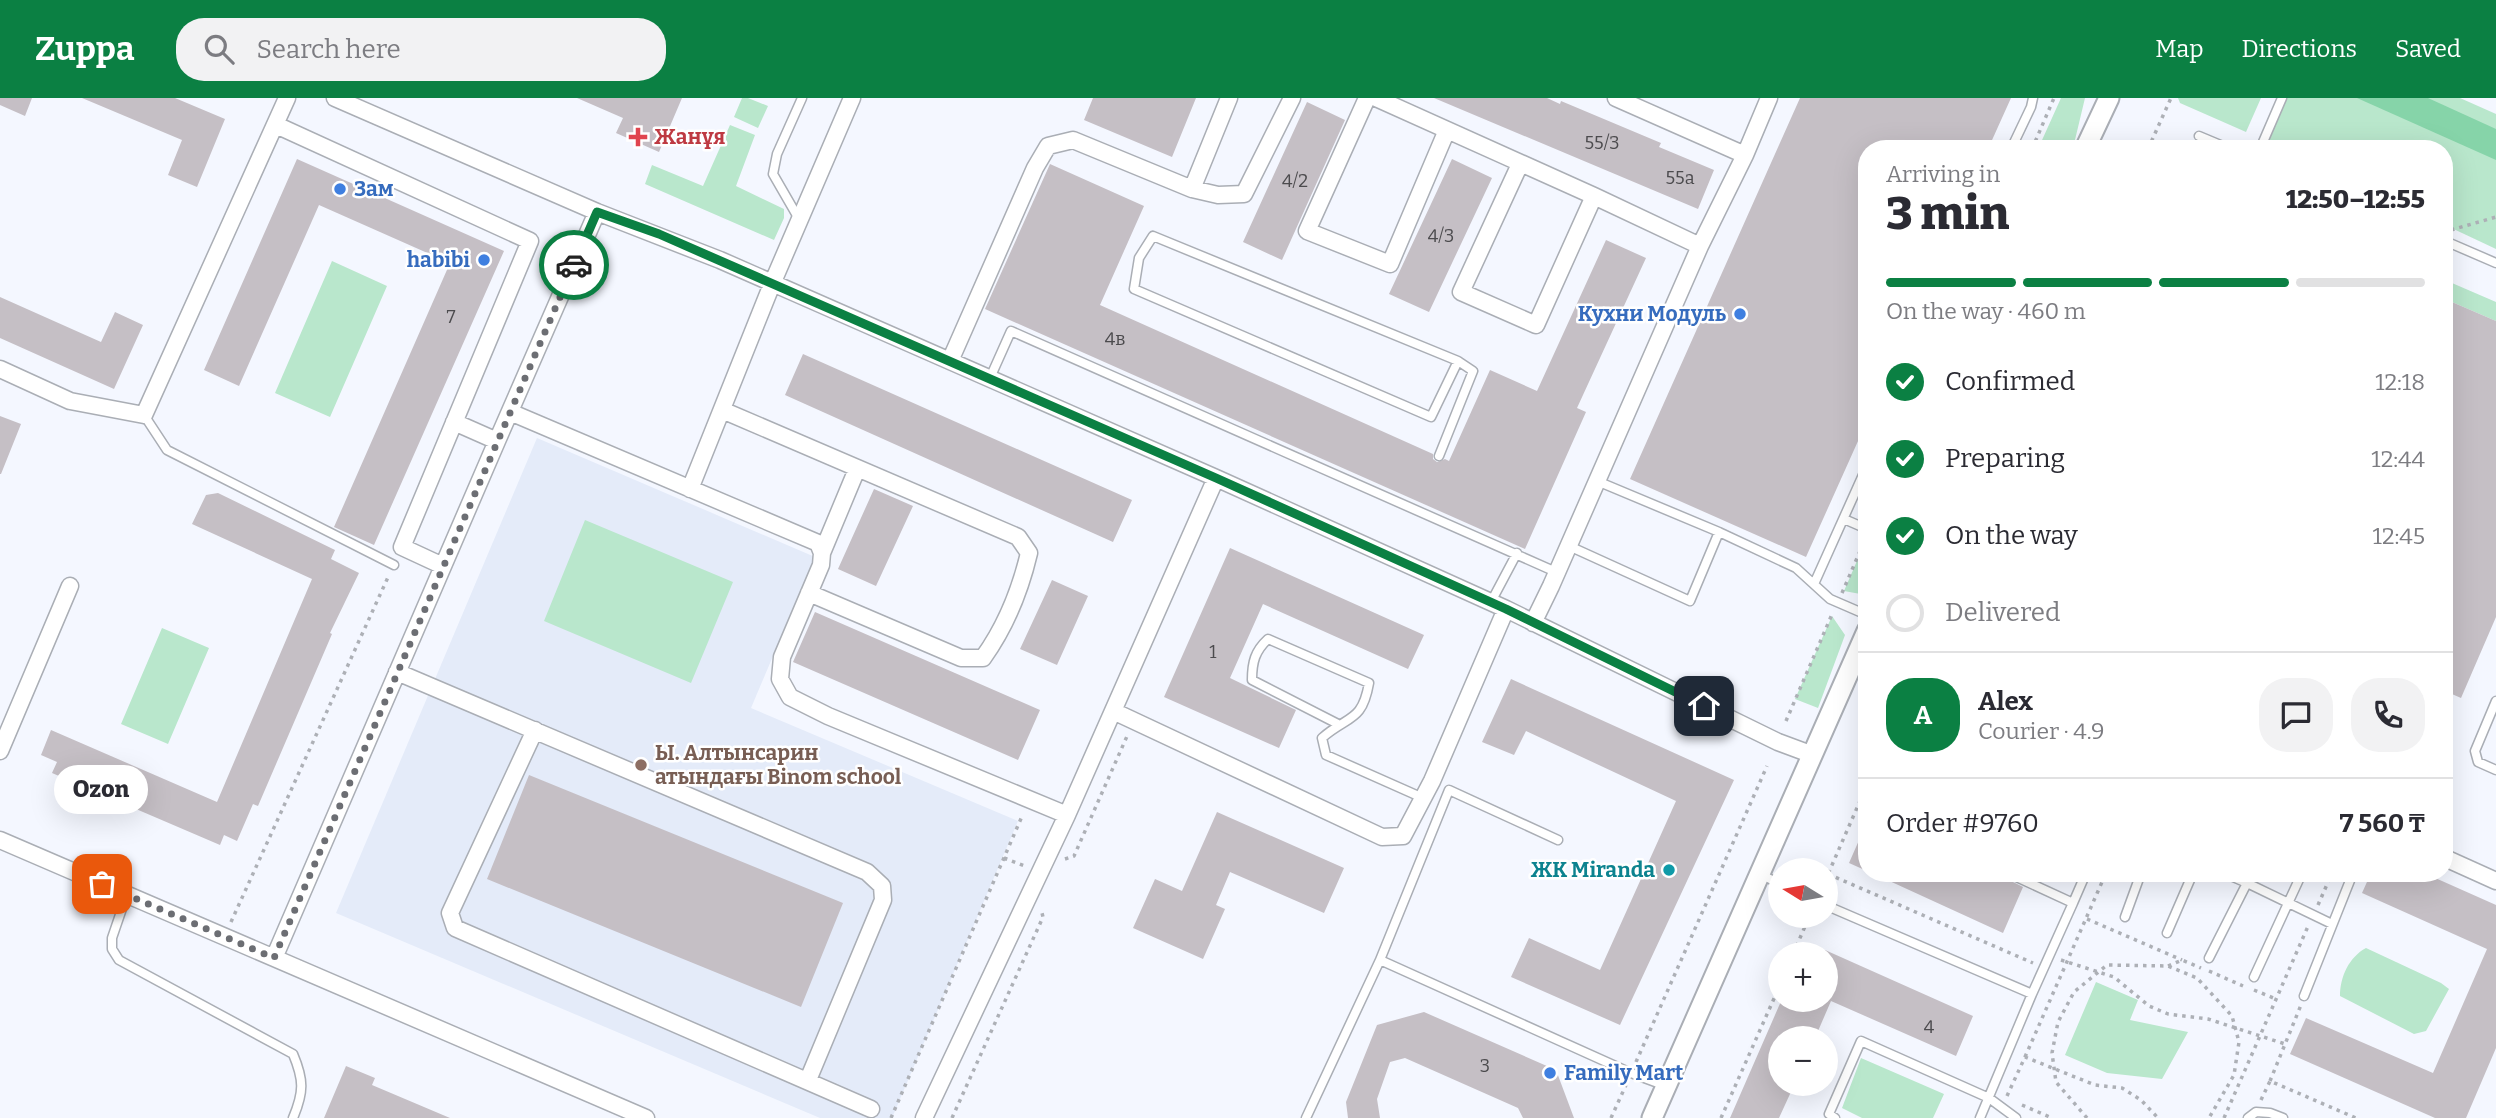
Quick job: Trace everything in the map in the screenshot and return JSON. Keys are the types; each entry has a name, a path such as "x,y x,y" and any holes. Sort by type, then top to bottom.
{"street":[{"path":"0,369 70,401 144,415 287,98"},
{"path":"335,98 597,212 659,234 1216,478 1499,606 1812,755"},
{"path":"690,489 772,284 852,98"},
{"path":"1192,190 1229,98"},
{"path":"950,361 1035,168 1048,146 1073,140 1192,190 1218,195 1244,194 1292,98"},
{"path":"1367,98 1307,231 1390,264 1447,130"},
{"path":"1376,98 1700,246"},
{"path":"1616,98 1745,155"},
{"path":"1533,623 1700,246 1745,155 1769,98"},
{"path":"2099,119 2102,98"},
{"path":"2089,140 2109,98"},
{"path":"2099,119 2115,98"},
{"path":"276,125 530,241 402,547 443,566"},
{"path":"1520,164 1461,292 1536,325 1594,196"},
{"path":"274,958 597,212"},
{"path":"722,410 1018,537 1029,553 1022,583 998,637 983,658 961,658 809,593"},
{"path":"510,412 805,537 818,543 822,553"},
{"path":"454,422 497,441"},
{"path":"857,469 822,553 821,565 782,657 780,679 790,697 828,716 1067,815"},
{"path":"924,1118 1067,815 1216,478"},
{"path":"0,751 70,586"},
{"path":"1112,711 1382,838 1403,836 1432,781 1499,606"},
{"path":"1652,1118 1858,651"},
{"path":"397,672 867,872 882,886 883,900 808,1080"},
{"path":"535,730 450,913 455,928 871,1109"},
{"path":"0,840 225,936 620,1113 646,1118"},
{"path":"2453,862 2496,881"}],"lane":[{"path":"800,220 773,174 777,154 802,98"},
{"path":"2015,140 2033,98"},
{"path":"2264,140 2282,98"},
{"path":"2199,136 2209,140"},
{"path":"1438,456 1473,372 1458,361 1153,236 1139,258 1134,289 1431,417 1458,361"},
{"path":"2453,244 2496,263"},
{"path":"990,378 1011,331 1556,572"},
{"path":"144,415 167,450 394,565"},
{"path":"1597,481 1719,532 1796,568 1838,603 1858,611"},
{"path":"1814,584 1858,487"},
{"path":"1844,519 1858,526"},
{"path":"1569,546 1690,601 1719,532"},
{"path":"1499,606 1517,553"},
{"path":"1338,724 1252,680 1252,666 1258,649 1268,639 1369,683 1366,700 1355,718 1338,724 1322,738 1326,755 1423,798"},
{"path":"2496,701 2475,751 2478,762 2496,770"},
{"path":"1432,781 1558,840"},
{"path":"1306,1118 1380,960 1449,790"},
{"path":"1760,874 1768,878"},
{"path":"2028,882 2073,903"},
{"path":"1980,1118 2082,882"},
{"path":"2125,917 2138,882"},
{"path":"2167,933 2189,882"},
{"path":"2255,977 2297,882"},
{"path":"2304,996 2349,882"},
{"path":"2209,958 2247,883 2332,924"},
{"path":"127,894 113,938 112,950 119,960 293,1055 302,1075 301,1099 293,1118"},
{"path":"1838,911 2032,994"},
{"path":"1380,960 1631,1073 1666,1086"},
{"path":"1835,1118 1829,1114 1861,1041 1989,1098 2016,1118"},
{"path":"2248,1118 2256,1112 2283,1118"}],"path":[{"path":"2036,140 2053,100 2045,98"},
{"path":"2152,140 2171,98"},
{"path":"2453,230 2496,217"},
{"path":"1786,721 1858,553"},
{"path":"225,936 394,565"},
{"path":"1064,859 1074,856 1134,721"},
{"path":"1611,1118 1767,766"},
{"path":"891,1118 1029,799"},
{"path":"1835,858 1858,806"},
{"path":"1838,878 2044,968"},
{"path":"2006,1097 2102,882"},
{"path":"2224,1118 2328,882"},
{"path":"952,1118 1043,917 1040,906"},
{"path":"2086,919 2276,999"},
{"path":"2050,955 2114,977 2149,1006 2168,1014 2208,1019 2285,1044"},
{"path":"2168,967 2182,960"},
{"path":"2087,1118 2056,1082 2052,1053 2058,1022 2074,992 2107,965 2168,967 2197,978 2232,1016 2239,1042 2234,1075 2209,1118"},
{"path":"2256,1112 2304,996"},
{"path":"1721,1118 1768,1012"},
{"path":"2025,1057 2095,1084 2122,1087 2141,1100 2158,1118"},
{"path":"2270,1081 2356,1118"}],"shaded area":[{"name":"Ы. Алтынсарин атындағы Binom school","path":"537,438 815,557 751,708 1018,821 892,1118 820,1118 336,913"}],"green space":[{"path":"742,98 768,106 758,128 734,117"},
{"path":"2061,98 2085,98 2075,140 2042,140"},
{"path":"2178,98 2261,98 2246,132 2180,103"},
{"path":"2282,98 2460,98 2496,114 2496,249 2453,229 2453,140 2263,140"},
{"path":"2357,98 2428,98 2496,129 2496,160"},
{"path":"730,125 755,135 736,186 784,209 784,218 774,240 645,184 652,165 703,186"},
{"path":"332,261 387,286 330,417 275,393"},
{"path":"2453,283 2496,302 2496,321 2453,302"},
{"path":"585,520 733,582 691,683 544,621"},
{"path":"1858,559 1858,594 1844,591"},
{"path":"1832,616 1845,635 1818,708 1795,699"},
{"path":"162,628 209,648 168,744 121,724"},
{"path":"2366,948 2449,989 2426,1031 2414,1034 2340,996 2347,968"},
{"path":"2096,982 2138,1000 2130,1020 2188,1032 2162,1079 2107,1073 2065,1055"},
{"path":"1861,1058 1944,1094 1933,1118 1862,1118 1842,1108"}],"building":[{"path":"0,98 32,98 25,116 0,105"},
{"path":"82,98 175,98 225,119 197,187 168,175 182,140"},
{"path":"577,98 682,98 659,152 616,133 623,118"},
{"path":"1093,98 1196,98 1172,157 1084,120"},
{"path":"1434,98 1547,98 1560,104 1561,101 1661,143 1659,147 1714,170 1698,209"},
{"path":"1800,98 2011,98 1992,140 1858,140 1858,441 1806,557 1630,479"},
{"path":"1307,102 1345,120 1282,260 1243,242"},
{"path":"297,159 504,251 374,545 334,527 450,263 319,205 239,386 204,370"},
{"path":"1452,159 1492,178 1429,312 1389,294"},
{"path":"1050,164 1144,206 1100,305 1433,454 1433,459 1437,462 1445,459 1449,461 1490,370 1537,391 1606,240 1646,258 1577,408 1586,412 1525,549 985,309"},
{"path":"0,297 101,342 115,312 143,325 114,389 0,338"},
{"path":"2453,302 2496,321 2496,617 2461,698 2453,694"},
{"path":"803,354 1132,500 1113,542 785,395"},
{"path":"0,416 21,424 1,474 0,474"},
{"path":"874,489 913,506 876,586 838,569"},
{"path":"218,493 335,550 331,559 359,573 330,633 332,634 258,806 253,804 237,841 224,835 220,845 52,773 57,762 41,755 51,730 217,802 312,579 192,524 206,495"},
{"path":"1230,548 1424,635 1408,669 1263,604 1230,678 1296,710 1279,748 1164,697"},
{"path":"1052,580 1088,596 1057,665 1020,649"},
{"path":"815,612 1040,710 1018,760 793,662"},
{"name":"ЖК Miranda","path":"1511,679 1734,780 1620,1025 1511,977 1529,938 1600,970 1676,801 1526,731 1514,755 1482,742"},
{"path":"529,775 843,903 801,1007 487,879"},
{"path":"1217,812 1344,868 1324,913 1230,872 1216,905 1225,909 1203,959 1133,928 1155,879 1182,891"},
{"path":"1858,842 1858,867 1849,863"},
{"path":"1892,882 2013,882 2023,887 2003,933"},
{"path":"2367,882 2444,882 2496,905 2496,1048 2466,1118 2435,1118 2290,1054 2306,1018 2433,1073 2487,949 2362,893"},
{"path":"1838,956 1973,1016 1956,1056 1838,1004"},
{"path":"1424,1012 1556,1070 1574,1118 1523,1118 1518,1108 1405,1058 1390,1062 1377,1099 1380,1118 1348,1118 1346,1102 1377,1025"},
{"path":"1776,1012 1826,1012 1820,1026 1770,1026"},
{"path":"1768,1031 1768,1096 1789,1096 1779,1118 1730,1118"},
{"path":"346,1066 375,1078 372,1085 450,1118 324,1118"}],"way so far":[{"path":"102,884 274,958 574,265"}],"place":[{"name":"Жанұя","path":"638,137"},
{"name":"Зам","path":"340,189"},
{"name":"habibi","path":"484,260"},
{"name":"Кухни Модуль","path":"1740,314"},
{"name":"Ы. Алтынсарин атындағы Binom school","path":"641,765"},
{"name":"ЖК Miranda","path":"1669,870"},
{"name":"Ozon","path":"102,884"},
{"name":"Family Mart","path":"1550,1073"}],"route":[{"path":"574,265 597,212 659,234 1216,478 1506,609 1704,706"}]}
